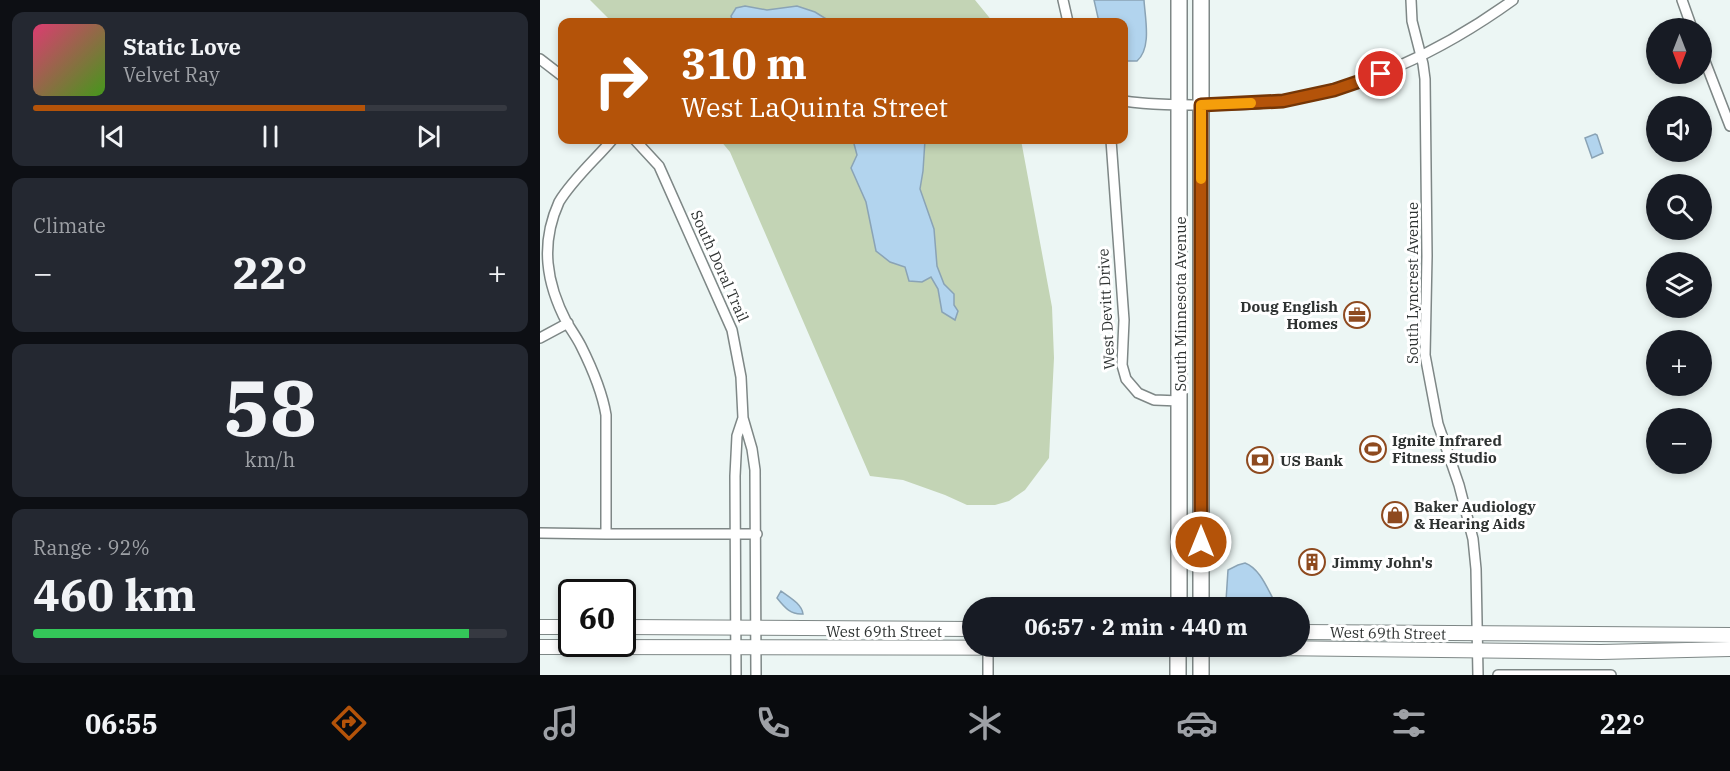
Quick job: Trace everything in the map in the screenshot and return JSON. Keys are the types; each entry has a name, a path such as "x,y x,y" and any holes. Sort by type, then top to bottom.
{"main road":[{"name":"South Minnesota Avenue","path":"1179,0 1179,597"},
{"name":"South Minnesota Avenue","path":"1201,0 1201,597"},
{"path":"540,627 558,627"},
{"name":"West 69th Street","path":"636,627 962,629"},
{"name":"West 69th Street","path":"1310,632 1730,635"},
{"name":"West 69th Street","path":"540,647 962,647"},
{"name":"West 69th Street","path":"1310,649 1601,652 1730,649"},
{"path":"1178,657 1178,675"},
{"path":"1201,657 1201,675"}],"street":[{"path":"1063,0 1067,18"},
{"name":"South Lyncrest Avenue","path":"1411,0 1412,21 1425,79 1425,355 1438,424 1459,485 1473,539 1476,569 1478,675"},
{"path":"1128,101 1153,105 1283,101 1334,90 1381,74 1421,56 1513,0"},
{"path":"1682,0 1688,18"},
{"path":"540,59 558,73"},
{"path":"1712,79 1730,126"},
{"path":"606,534 605,406 603,397 581,344 557,303 544,268 546,231 559,201 609,144"},
{"name":"South Doral Trail","path":"639,144 659,166 732,330 741,377 743,418 753,449 755,470 758,628 756,675"},
{"name":"West Devitt Drive","path":"1111,144 1124,320 1122,364 1126,379 1138,393 1154,400 1180,401"},
{"path":"540,338 568,324"},
{"name":"South Doral Trail","path":"736,675 734,534 737,436 743,418"},
{"path":"540,533 757,534"},
{"path":"988,657 988,675"},
{"path":"1498,675 1611,675"}],"green space":[{"path":"590,0 975,0 990,18 608,18"},
{"path":"723,144 1022,144 1052,307 1054,358 1049,458 1025,490 1009,501 995,505 967,505 903,480 870,476 730,152"}],"water":[{"path":"1094,0 1144,0 1146,41 1145,49 1137,61 1128,61 1128,18 1098,18"},
{"path":"745,6 767,10 797,6 825,18 732,18 736,8"},
{"path":"1595,134 1603,153 1592,158 1585,138"},
{"path":"854,144 925,144 920,189 934,229 937,266 944,284 954,294 954,305 958,311 955,320 942,312 938,289 931,277 922,282 909,281 905,267 890,262 876,251 866,202 851,168 857,155"},
{"path":"1245,563 1251,566 1260,575 1272,597 1226,597 1228,570"},
{"path":"781,591 798,604 803,614 792,612 783,605 777,598"}],"slow traffic":[{"path":"1201,179 1201,105 1251,103"}],"place":[{"name":"Doug English Homes","path":"1357,315"},
{"name":"Ignite Infrared Fitness Studio","path":"1373,449"},
{"name":"US Bank","path":"1260,460"},
{"name":"Baker Audiology & Hearing Aids","path":"1395,515"},
{"name":"Jimmy John's","path":"1312,562"}],"route":[{"path":"1201,542 1201,105 1283,101 1334,90 1381,74"}]}
